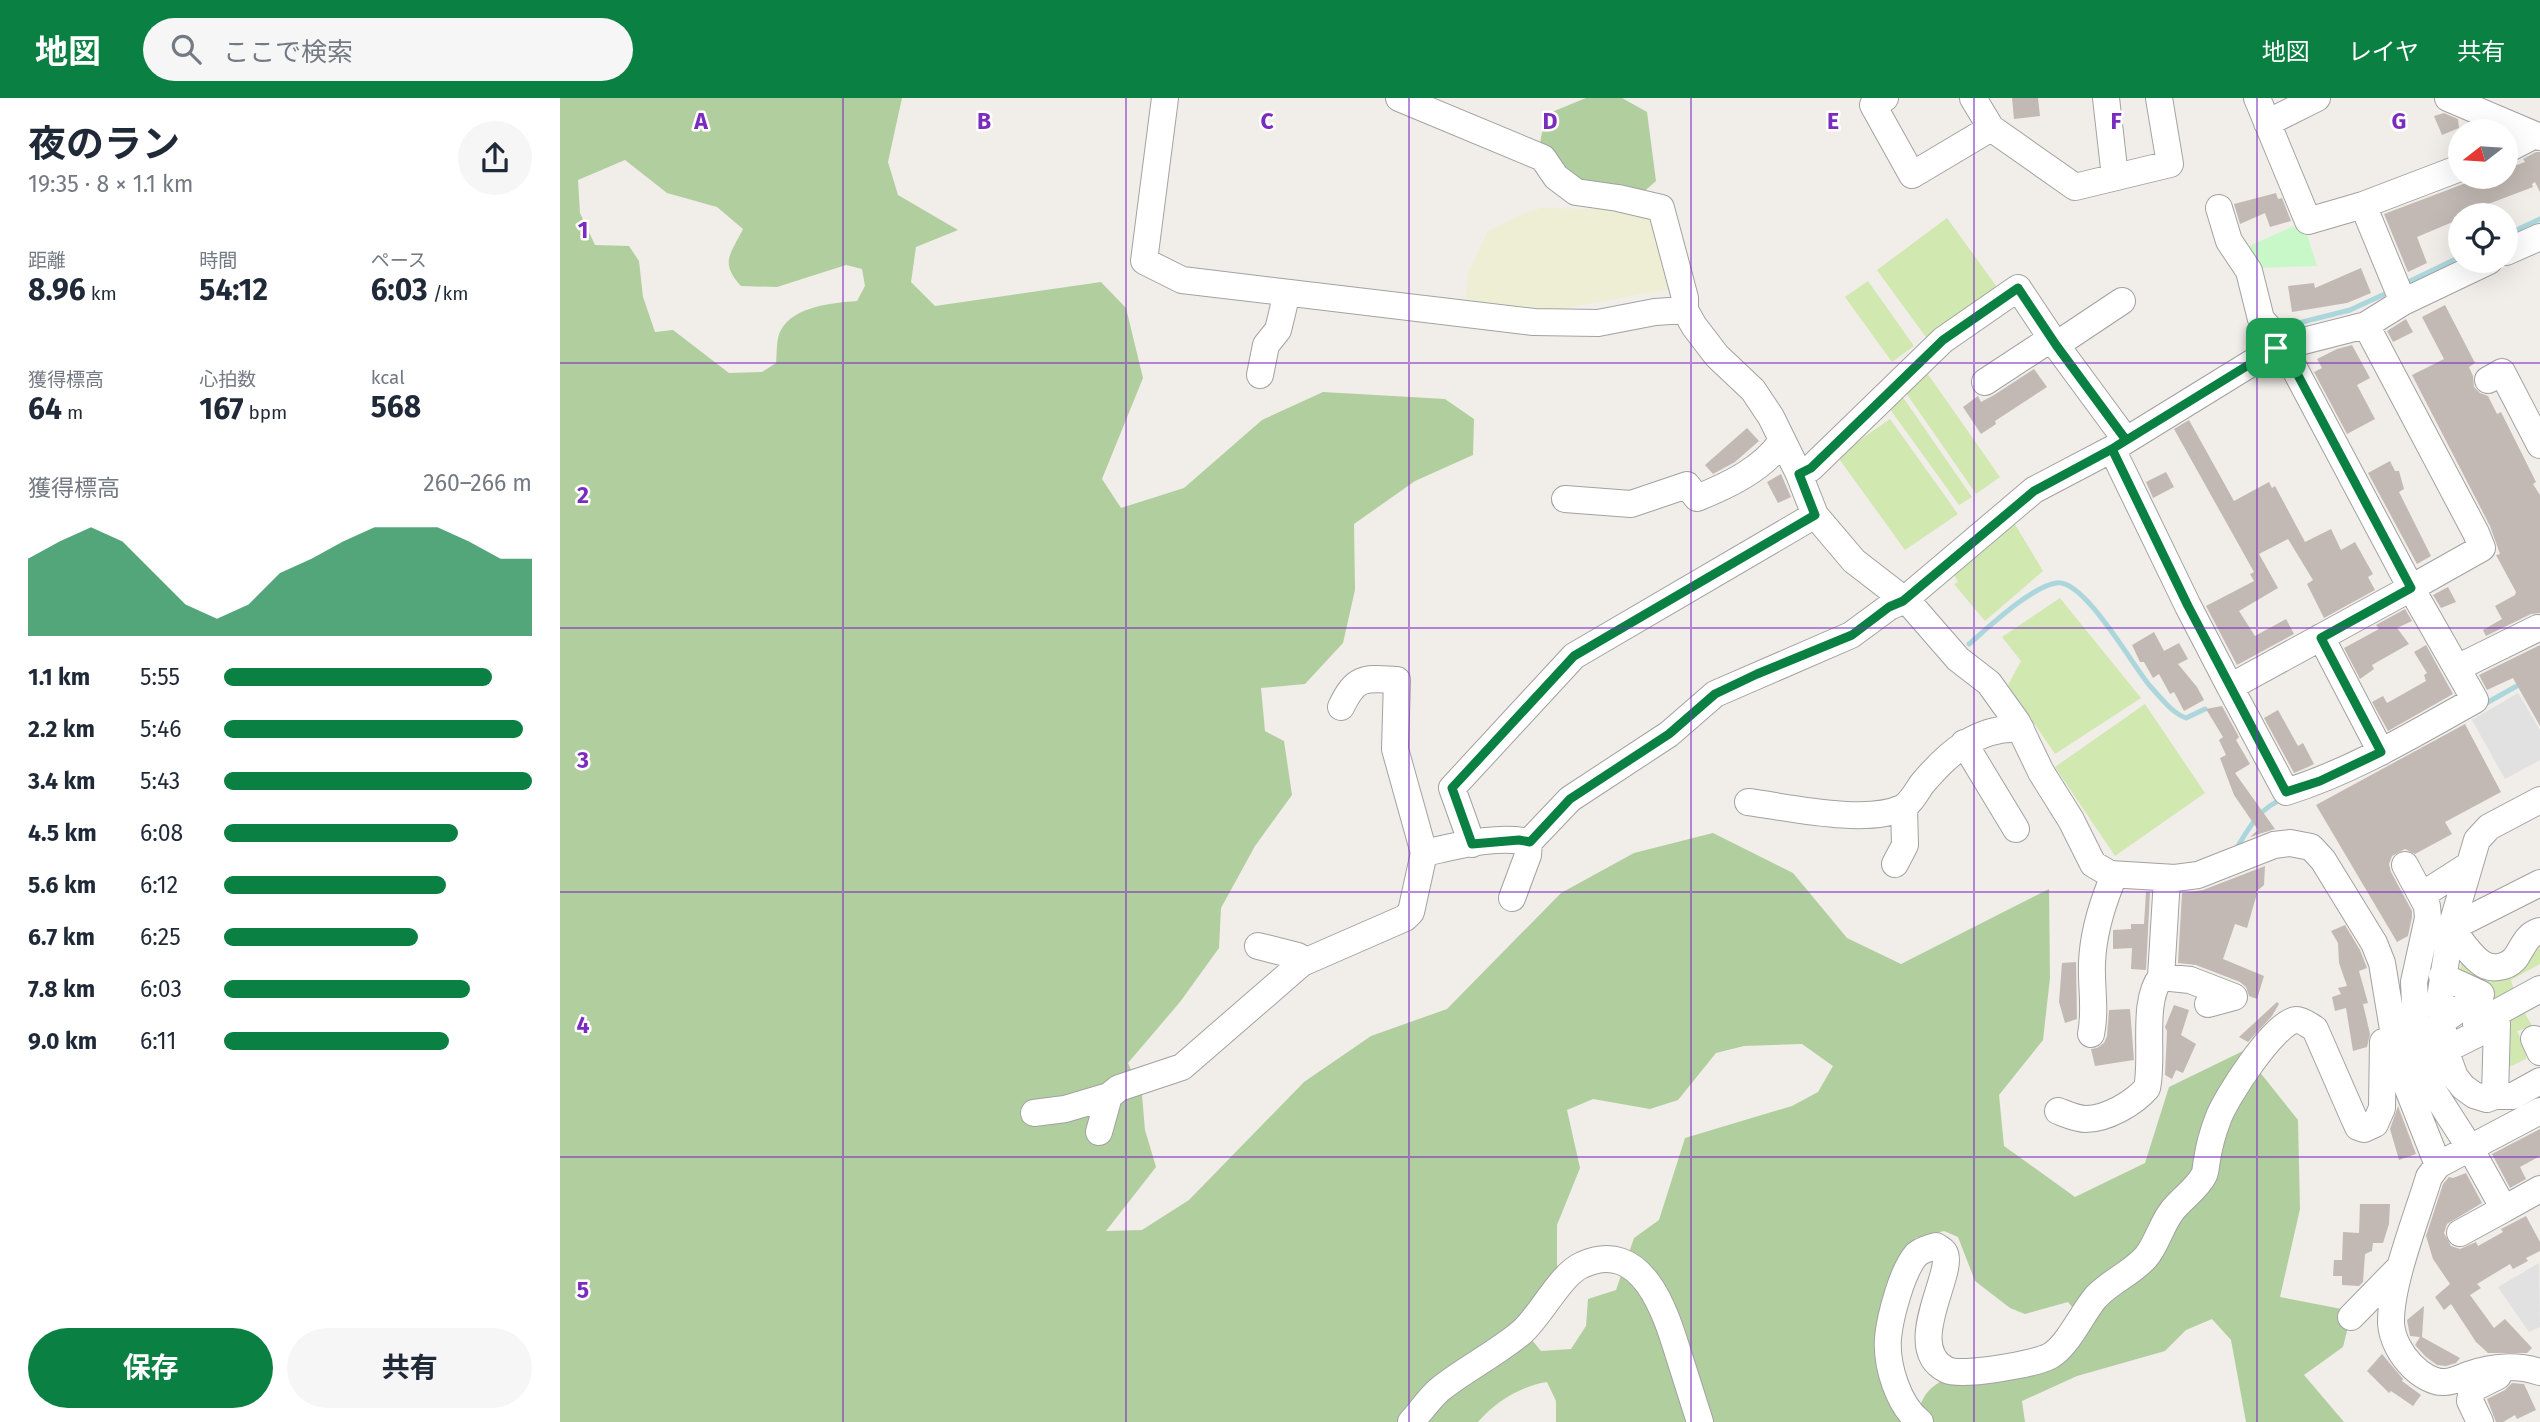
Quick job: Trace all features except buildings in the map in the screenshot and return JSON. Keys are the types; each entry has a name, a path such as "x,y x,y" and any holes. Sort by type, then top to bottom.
{"street":[{"path":"1165,98 1144,261 1182,280 1534,322 1598,323 1655,312 1685,310"},
{"path":"1399,98 1543,158 1556,177 1576,192 1661,208 1685,298 1685,310 1717,356 1753,390 1799,474 1815,515 1854,561 1911,605 1958,659 1989,683 2021,729 2041,772 2071,820 2093,864 2110,874 2167,879 2198,875 2290,842 2311,847 2330,870 2374,943 2382,963 2399,1066 2438,1165"},
{"path":"1885,98 1873,105 1912,175 1991,128"},
{"path":"1973,98 1991,128 2075,187 2170,164 2159,98"},
{"path":"2106,98 2115,177"},
{"path":"2257,98 2308,221 2363,205 2448,173"},
{"path":"2267,123 2317,98"},
{"path":"2448,98 2537,136"},
{"path":"2518,145 2537,136"},
{"path":"2363,205 2398,289"},
{"path":"1799,474 1811,468 1943,340 2018,288 2119,444 2188,606 2286,792 2320,781 2381,752 2475,700 2268,327 2261,319 2249,271 2230,241 2219,208"},
{"path":"2518,249 2537,245"},
{"path":"1512,898 1530,842 1570,799 1669,734 1715,694 1852,635 1889,607 1903,601 2034,491 2119,444 2279,348 2366,325 2398,289 2449,273"},
{"path":"1260,375 1266,345 1281,325 1287,293"},
{"path":"1985,382 2122,300"},
{"path":"2231,687 2482,548 2366,325"},
{"path":"2488,380 2502,372 2536,429"},
{"path":"1565,499 1631,504 1687,485 1697,498 1748,472 1765,460 1782,442"},
{"path":"1472,844 1452,788 1574,656 1815,515"},
{"path":"2457,668 2538,628"},
{"path":"2321,638 2381,752"},
{"path":"1034,1112 1065,1109 1109,1096 1119,1088 1182,1067 1302,963 1405,918 1411,912 1424,853 1395,749 1396,680 1365,678 1346,696 1341,707"},
{"path":"1748,802 1843,814 1875,815 1904,808 1931,773 1964,743 1987,733 2010,728 2021,729"},
{"path":"1964,743 2016,829"},
{"path":"2540,800 2485,831 2477,840 2451,928 2442,976 2443,1038 2455,1077 2463,1087 2474,1095 2487,1099 2513,1096 2540,1081"},
{"path":"1895,864 1905,845 1904,808"},
{"path":"1424,853 1472,844 1519,840 1530,842"},
{"path":"2405,865 2427,906 2428,918 2414,982 2420,1051 2432,1089 2504,1209"},
{"path":"2421,895 2469,865"},
{"path":"2091,1034 2095,1015 2092,979 2094,946 2111,883 2110,874"},
{"path":"2058,1111 2083,1119 2092,1118 2122,1107 2146,1090 2149,1077 2151,1011 2156,985 2161,977 2167,879"},
{"path":"2451,928 2540,883"},
{"path":"2451,928 2480,962 2489,967 2499,967 2513,961 2529,935 2540,931"},
{"path":"1258,946 1298,956 1302,963"},
{"path":"2442,976 2481,994 2443,1038"},
{"path":"2161,977 2190,980 2234,997 2208,1004"},
{"path":"1920,1422 1903,1401 1896,1385 1888,1338 1899,1287 1916,1255 1936,1246 1946,1257 1946,1266 1932,1311 1930,1331 1931,1355 1937,1364 1957,1374 1996,1369 2050,1356 2062,1344 2095,1298 2147,1256 2171,1212 2204,1175 2218,1117 2235,1086 2261,1051 2286,1025 2296,1020 2315,1029 2358,1127 2364,1129 2375,1124 2382,1108 2384,1054 2378,989 2385,985"},
{"path":"2443,1038 2537,1018"},
{"path":"2443,1038 2497,1024 2495,1096"},
{"path":"1099,1132 1109,1096"},
{"path":"2540,1111 2438,1165 2429,1177 2402,1264 2392,1305 2391,1326 2396,1343 2408,1362 2421,1374 2446,1382 2480,1371 2510,1367 2540,1372"},
{"path":"2460,1233 2540,1189"},
{"path":"1411,1422 1438,1391 1534,1321 1568,1276 1580,1265 1613,1260 1644,1277 1664,1308 1700,1422"},
{"path":"2351,1317 2402,1264"},
{"path":"2430,1395 2439,1396 2472,1389 2504,1373 2510,1367"},
{"path":"2472,1389 2470,1401 2480,1422"}],"green space":[{"path":"560,98 902,98 888,162 898,195 958,230 916,247 911,282 935,306 1101,282 1126,308 1143,378 1102,479 1121,508 1184,488 1262,420 1323,392 1445,399 1474,419 1473,455 1415,481 1354,524 1355,590 1343,643 1305,684 1261,688 1265,731 1284,741 1292,795 1255,846 1221,908 1219,948 1180,1002 1128,1063 1142,1095 1145,1130 1156,1167 1106,1231 1142,1230 1189,1200 1304,1082 1371,1036 1447,1009 1561,893 1634,853 1713,833 1793,873 1847,938 1901,964 2049,889 2050,978 2043,1040 1999,1095 2004,1146 2075,1197 2145,1163 2169,1087 2243,1051 2298,1120 2300,1209 2280,1297 2352,1311 2343,1347 2304,1375 2344,1422 2246,1422 2231,1340 2212,1319 2186,1330 2165,1351 2077,1376 2022,1401 2025,1422 1556,1422 1556,1401 1547,1382 1509,1396 1478,1422 560,1422","holes":["625,160 667,193 717,207 743,229 729,258 730,270 741,286 777,287 846,265 862,269 865,286 857,301 815,307 795,316 779,333 776,363 762,372 729,373 673,330 655,332 643,297 639,261 629,246 595,245 580,213 578,180","1802,1044 1833,1066 1818,1092 1792,1106 1685,1138 1659,1220 1634,1238 1616,1290 1588,1299 1586,1326 1571,1349 1541,1351 1522,1328 1557,1278 1557,1225 1580,1168 1567,1110 1593,1099 1650,1109 1678,1100 1716,1053 1744,1046","1944,1231 1958,1237 1975,1281 2010,1308 2025,1314 2068,1302 2076,1312 2029,1364 1951,1377 1938,1383 1927,1393 1920,1407 1883,1369 1897,1262 1915,1238"]},
{"path":"1586,98 1622,98 1647,112 1656,181 1640,195 1572,188 1539,156 1547,114"},
{"path":"1541,208 1651,210 1671,289 1553,310 1465,301 1469,271 1488,231"},
{"path":"1947,218 1997,287 1928,340 1877,270"},
{"path":"2303,222 2317,266 2257,268 2247,247"},
{"path":"1868,281 1914,346 1892,362 1845,297"},
{"path":"1925,370 2000,477 1976,494 1904,390"},
{"path":"1900,393 1972,497 1959,505 1887,405"},
{"path":"1890,419 1958,514 1905,550 1837,456"},
{"path":"2013,521 2043,571 1985,621 1954,584 1958,582 1953,573"},
{"path":"2060,598 2141,698 2055,754 2008,685 2021,661 2002,637"},
{"path":"2145,704 2205,793 2115,856 2055,767"},
{"path":"2540,939 2540,964 2511,980 2514,990 2460,1018 2459,977 2462,959 2475,969"},
{"path":"2520,1005 2534,1029 2540,1027 2540,1048 2529,1027 2517,1031 2526,1051 2526,1059 2507,1068 2505,1015"}],"shaded area":[{"path":"2518,693 2540,730 2540,760 2505,779 2472,720"},
{"path":"2539,1263 2540,1327 2529,1332 2498,1287"}],"waterway":[{"path":"2518,229 2540,219"},
{"path":"2404,284 2448,263"},
{"path":"2286,326 2350,310 2389,292"},
{"path":"1969,644 2035,592 2056,583 2067,585 2093,608 2150,686 2171,709 2186,718 2205,709"},
{"path":"2483,705 2524,682"},
{"path":"2236,849 2261,813 2283,799"}],"route":[{"path":"2276,348 2112,449 2034,491 1903,601 1889,607 1852,635 1715,694 1669,734 1570,799 1530,842 1519,840 1472,844 1452,788 1574,656 1815,515 1799,474 1811,468 1943,340 2018,288 2126,440 2112,449 2188,606 2286,792 2320,781 2381,752 2321,638 2411,588 2283,347 2276,348"}]}
